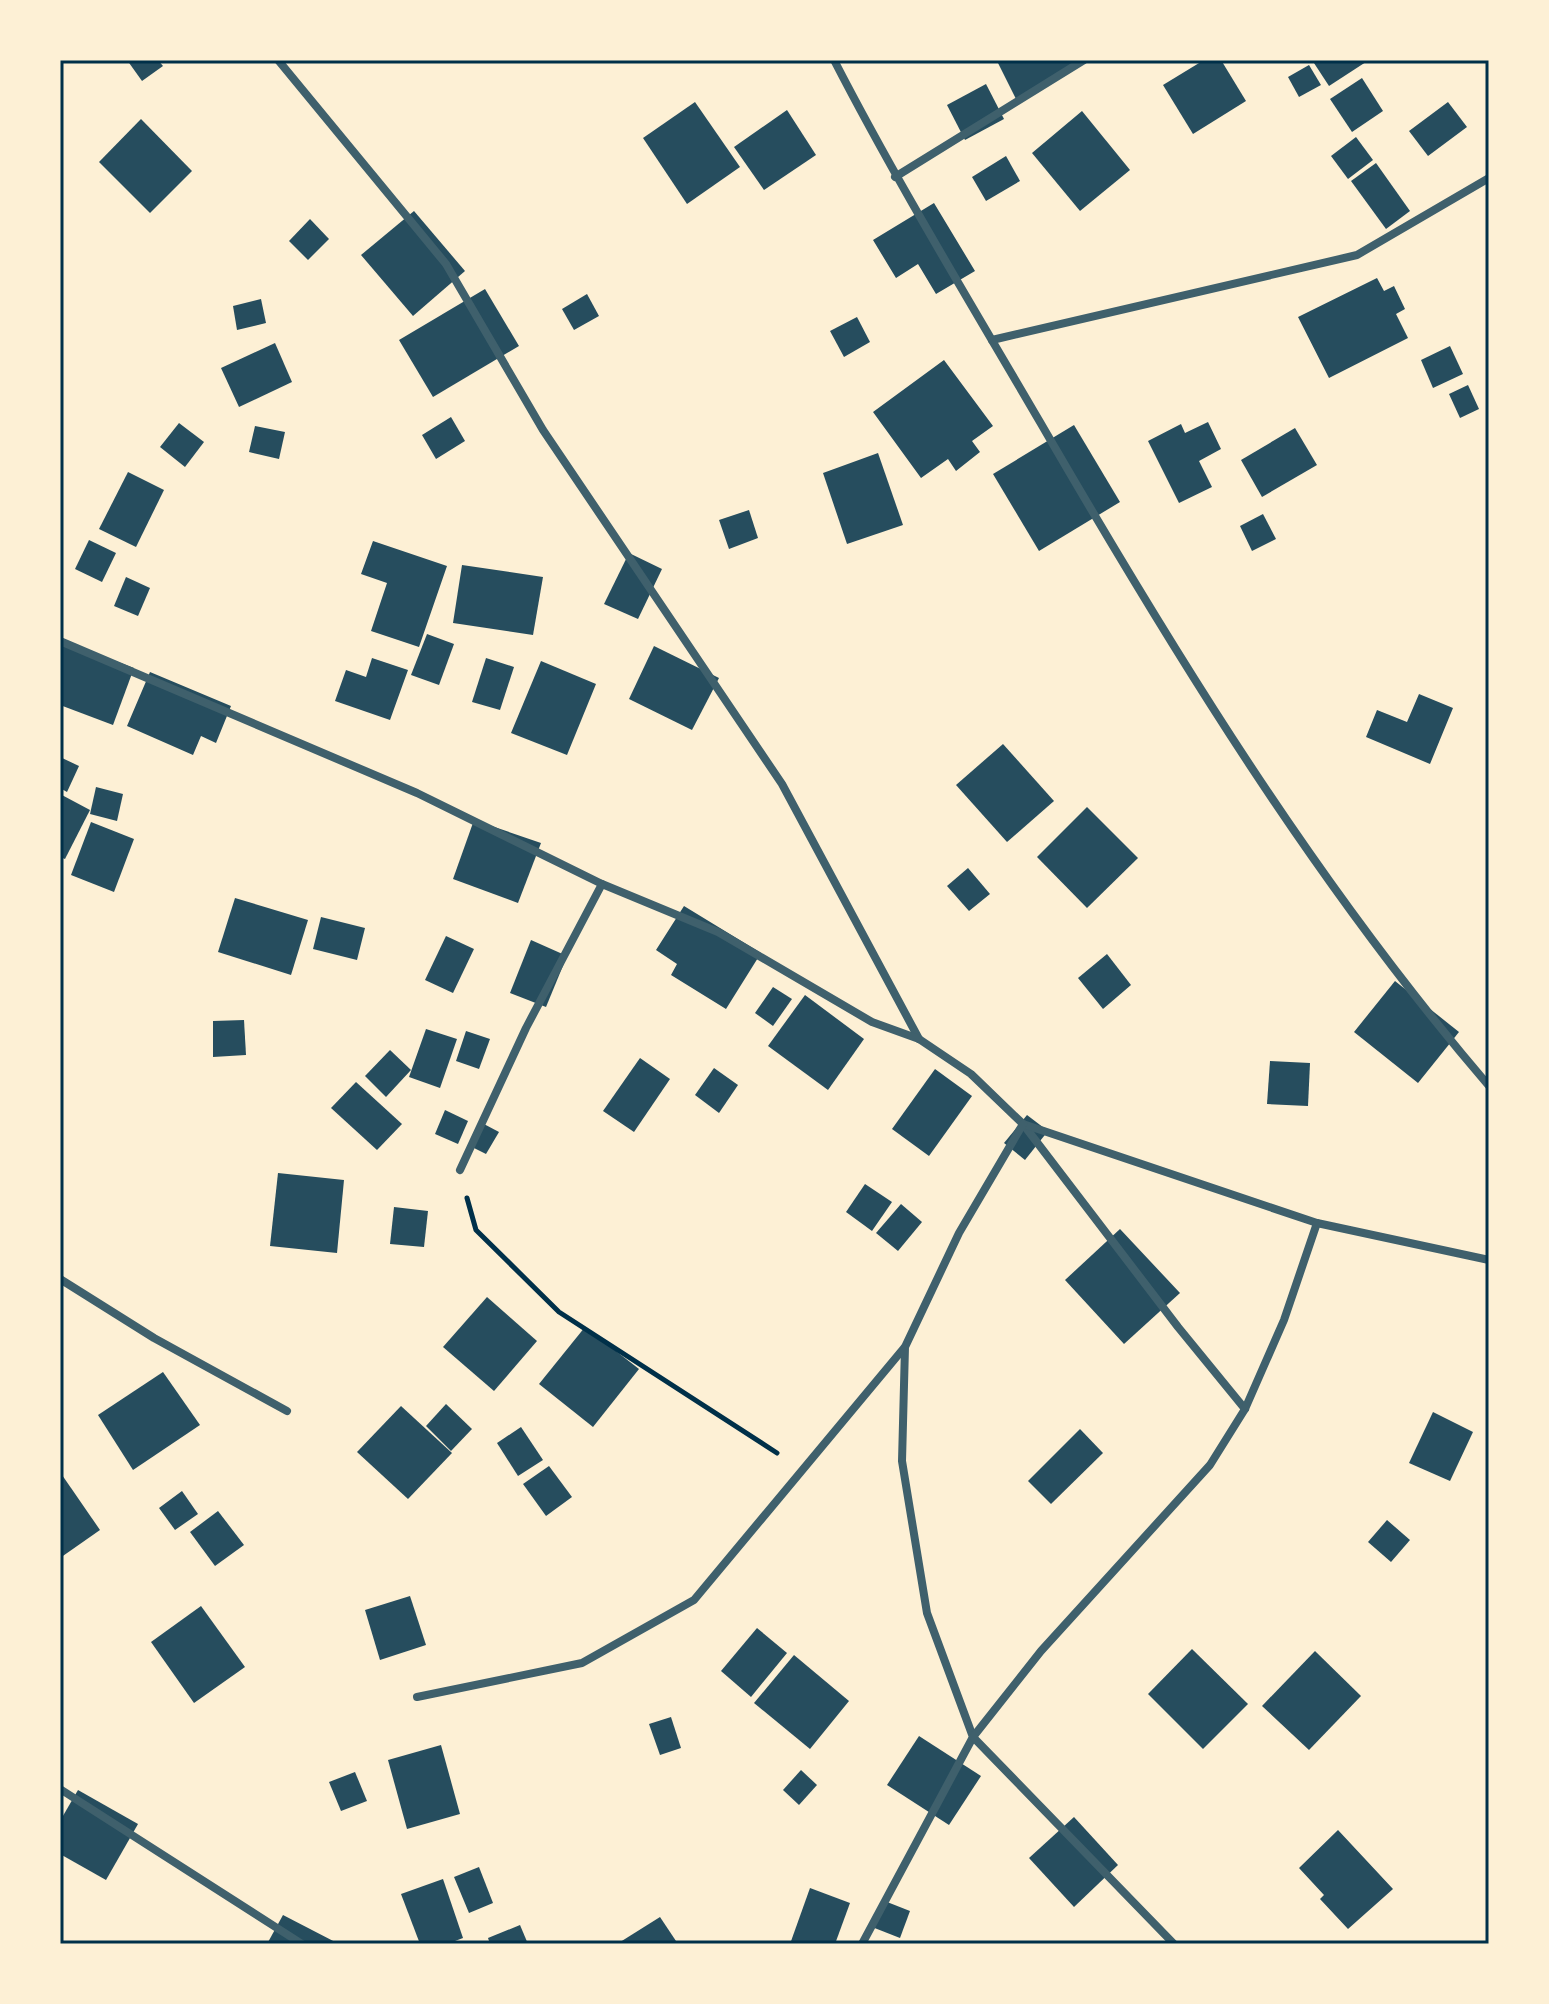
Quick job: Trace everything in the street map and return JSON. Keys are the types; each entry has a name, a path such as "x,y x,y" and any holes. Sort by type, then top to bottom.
{"street":[{"path":"278,60 446,264 543,430 782,784 919,1039"},
{"path":"834,60 895,177 1156,621 1297,837 1489,1086"},
{"path":"895,177 1084,60"},
{"path":"992,340 1357,255 1489,178"},
{"path":"60,641 417,793 602,884 718,932 872,1022 919,1039 971,1074 1023,1124 1245,1409"},
{"path":"460,1170 526,1028 602,884"},
{"path":"1023,1124 1317,1223 1489,1260"},
{"path":"417,1697 582,1663 694,1600 905,1347 959,1233 1023,1124"},
{"path":"862,1944 973,1737 1041,1651 1210,1465 1245,1409 1284,1320 1317,1223"},
{"path":"60,1279 154,1338 287,1411"},
{"path":"905,1347 902,1461 927,1613 973,1737 1174,1944"},
{"path":"60,1789 302,1944"}],"path":[{"path":"460,1170 476,1230 559,1312 802,1470"}],"building":[{"path":"127,60 158,60 163,66 142,81"},
{"path":"1004,60 1091,60 1016,99 998,63"},
{"path":"1204,60 1221,60 1246,101 1193,134 1163,85"},
{"path":"1312,60 1369,60 1329,86"},
{"path":"1309,65 1321,85 1299,97 1288,77"},
{"path":"1362,78 1383,111 1352,132 1330,99"},
{"path":"986,84 1004,119 965,140 947,105"},
{"path":"695,102 740,167 687,204 643,138"},
{"path":"1448,102 1467,127 1428,156 1409,131"},
{"path":"787,110 816,155 764,190 734,147"},
{"path":"1082,111 1130,170 1080,211 1032,153"},
{"path":"141,119 192,171 150,213 99,162"},
{"path":"1356,137 1373,160 1348,179 1331,156"},
{"path":"1006,156 1020,181 986,201 972,177"},
{"path":"1376,163 1410,211 1386,229 1351,181"},
{"path":"934,203 975,271 936,294 918,264 896,278 873,240"},
{"path":"414,211 465,271 413,316 361,255"},
{"path":"310,219 329,239 308,260 289,241"},
{"path":"1377,278 1384,291 1394,286 1405,309 1396,314 1408,338 1329,378 1298,317"},
{"path":"485,289 519,346 433,397 399,340"},
{"path":"587,294 599,316 574,330 562,309"},
{"path":"261,299 266,323 237,330 233,306"},
{"path":"857,317 870,342 844,357 830,331"},
{"path":"275,343 292,382 239,407 221,368"},
{"path":"1450,346 1463,374 1433,388 1421,360"},
{"path":"944,360 993,426 972,441 980,452 956,471 948,459 921,478 873,412"},
{"path":"1468,385 1479,409 1460,418 1449,394"},
{"path":"451,417 465,441 436,459 422,435"},
{"path":"1208,422 1221,449 1199,461 1212,487 1179,503 1148,441 1181,424 1185,433"},
{"path":"179,423 204,442 185,467 160,447"},
{"path":"1074,425 1120,502 1039,551 993,474"},
{"path":"255,426 285,432 279,459 249,452"},
{"path":"1295,428 1317,465 1262,497 1241,460"},
{"path":"878,453 903,525 847,544 823,473"},
{"path":"128,472 164,490 136,547 99,529"},
{"path":"749,510 758,538 729,549 719,520"},
{"path":"1263,514 1276,539 1252,551 1240,526"},
{"path":"89,540 116,553 102,582 75,569"},
{"path":"373,541 447,566 419,647 371,631 387,583 361,574"},
{"path":"629,553 662,569 638,619 604,604"},
{"path":"462,565 543,577 533,635 453,623"},
{"path":"126,577 150,588 138,616 114,606"},
{"path":"427,634 454,644 439,685 411,675"},
{"path":"60,640 134,668 113,725 60,705"},
{"path":"654,646 719,678 692,730 629,699"},
{"path":"372,658 408,670 390,720 335,701 346,670 366,677"},
{"path":"486,658 514,667 500,710 472,702"},
{"path":"541,661 596,684 567,755 511,733"},
{"path":"150,672 231,706 216,743 201,736 193,755 127,726"},
{"path":"1419,694 1453,708 1430,764 1366,737 1377,710 1407,722"},
{"path":"1003,744 1054,801 1007,842 956,785"},
{"path":"60,757 79,766 67,792 60,788"},
{"path":"96,787 123,794 117,821 90,814"},
{"path":"60,794 90,810 65,859 60,857"},
{"path":"1087,807 1138,858 1087,908 1037,857"},
{"path":"474,820 541,843 518,903 453,879"},
{"path":"91,822 134,839 114,892 71,875"},
{"path":"968,868 990,894 969,911 947,886"},
{"path":"235,898 308,920 291,975 218,952"},
{"path":"684,906 761,953 726,1009 671,975 677,964 656,950"},
{"path":"321,917 365,928 357,960 313,949"},
{"path":"446,936 474,949 453,993 425,980"},
{"path":"531,940 567,956 546,1007 510,993"},
{"path":"1107,954 1131,985 1103,1009 1078,978"},
{"path":"1395,981 1459,1032 1418,1083 1354,1032"},
{"path":"773,987 792,999 773,1026 755,1013"},
{"path":"805,995 864,1039 828,1090 768,1046"},
{"path":"244,1020 246,1055 213,1057 213,1021"},
{"path":"426,1029 457,1039 440,1088 409,1077"},
{"path":"466,1031 490,1039 479,1069 456,1061"},
{"path":"390,1050 411,1070 386,1097 365,1076"},
{"path":"640,1058 670,1079 634,1132 603,1111"},
{"path":"1270,1061 1310,1063 1308,1106 1267,1104"},
{"path":"714,1068 738,1085 719,1113 695,1095"},
{"path":"935,1069 972,1096 929,1156 892,1129"},
{"path":"356,1082 402,1124 377,1150 331,1108"},
{"path":"445,1110 468,1121 458,1144 435,1134"},
{"path":"1027,1115 1048,1131 1025,1160 1004,1143"},
{"path":"482,1123 499,1132 486,1154 470,1146"},
{"path":"278,1173 344,1180 337,1253 270,1246"},
{"path":"865,1184 892,1202 872,1231 846,1212"},
{"path":"901,1204 922,1222 898,1251 876,1233"},
{"path":"394,1207 428,1211 424,1247 390,1244"},
{"path":"1120,1229 1180,1293 1124,1344 1065,1280"},
{"path":"487,1297 537,1341 494,1391 443,1347"},
{"path":"585,1327 639,1369 593,1427 539,1384"},
{"path":"163,1372 200,1425 133,1470 98,1415"},
{"path":"446,1404 472,1429 451,1451 426,1426"},
{"path":"401,1406 452,1453 408,1499 357,1452"},
{"path":"1433,1412 1473,1432 1450,1481 1409,1463"},
{"path":"521,1427 543,1460 518,1476 497,1443"},
{"path":"1080,1429 1103,1453 1051,1504 1028,1481"},
{"path":"549,1466 572,1497 546,1516 523,1484"},
{"path":"60,1472 100,1530 60,1558"},
{"path":"182,1491 198,1514 175,1530 159,1508"},
{"path":"218,1511 244,1545 215,1566 190,1532"},
{"path":"1387,1520 1410,1540 1391,1562 1368,1542"},
{"path":"410,1596 426,1645 380,1660 365,1610"},
{"path":"201,1606 245,1667 194,1703 151,1642"},
{"path":"757,1628 787,1653 751,1697 721,1671"},
{"path":"1192,1649 1248,1704 1203,1749 1148,1694"},
{"path":"1315,1651 1361,1696 1309,1750 1262,1706"},
{"path":"794,1655 849,1701 810,1749 754,1703"},
{"path":"671,1717 681,1748 660,1755 649,1724"},
{"path":"919,1736 981,1776 949,1825 887,1785"},
{"path":"441,1745 460,1814 407,1829 388,1760"},
{"path":"801,1770 817,1785 799,1805 783,1790"},
{"path":"355,1772 367,1801 341,1811 329,1782"},
{"path":"78,1790 138,1824 106,1880 60,1854 60,1821"},
{"path":"1074,1817 1118,1865 1074,1907 1029,1858"},
{"path":"1338,1830 1393,1889 1348,1929 1320,1899 1324,1895 1299,1868"},
{"path":"479,1867 493,1903 469,1913 454,1877"},
{"path":"443,1879 463,1938 447,1944 420,1944 401,1894"},
{"path":"810,1888 850,1903 835,1944 790,1944"},
{"path":"882,1900 910,1911 900,1938 872,1927"},
{"path":"283,1915 339,1944 267,1944"},
{"path":"660,1917 678,1944 617,1944"},
{"path":"520,1925 528,1944 490,1944 488,1938"}]}
